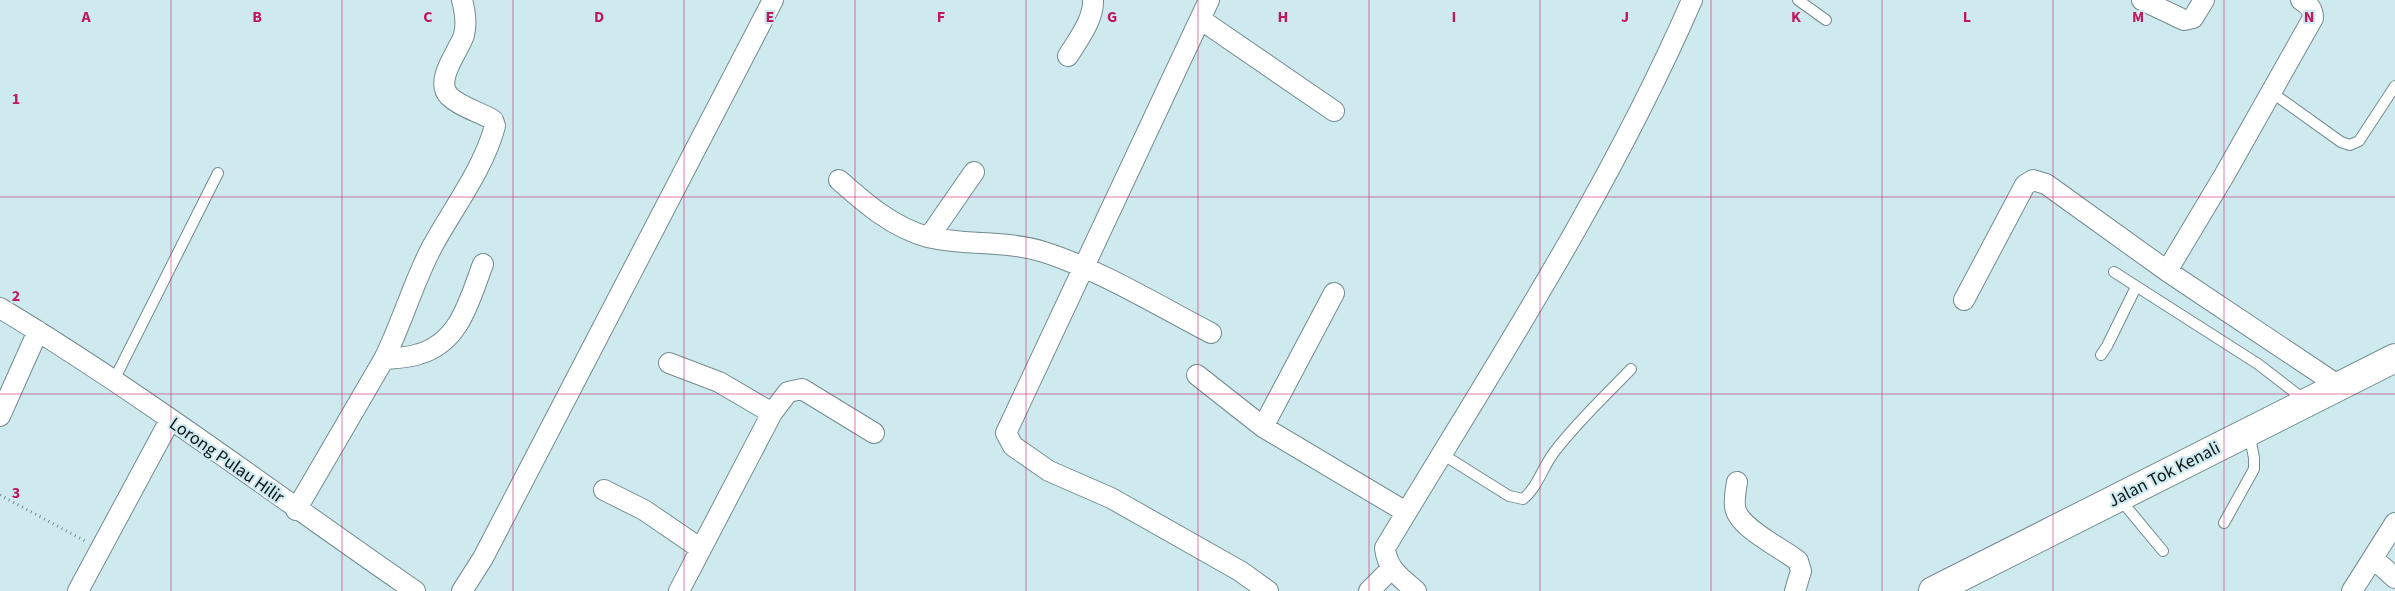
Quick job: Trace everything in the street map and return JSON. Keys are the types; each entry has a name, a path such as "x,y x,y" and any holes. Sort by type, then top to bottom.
{"main road":[{"name":"Jalan Tok Kenali","path":"1933,591 2395,358"}],"street":[{"path":"296,510 384,359 400,327 416,281 432,247 473,178 495,126 494,120 451,98 446,92 445,77 464,34 466,14 462,0"},
{"path":"462,591 483,558 773,0"},
{"path":"1068,56 1082,34 1094,6 1093,0"},
{"path":"1209,0 1006,434 1013,446 1049,471 1111,498 1240,571 1268,591"},
{"path":"1416,591 1391,570 1386,559 1385,548 1528,315 1614,164 1692,0"},
{"path":"2142,0 2184,20 2194,18 2204,0"},
{"path":"2167,271 2313,18 2313,12 2309,5 2301,0"},
{"path":"1200,19 1334,112"},
{"path":"929,237 974,172"},
{"path":"839,180 884,216 906,229 929,237 1029,247 1084,268 1211,333"},
{"path":"1964,300 2024,185 2033,180 2046,184 2167,271 2339,386"},
{"path":"384,359 417,355 435,348 451,336 464,314 483,264"},
{"path":"1263,427 1334,293"},
{"name":"Lorong Pulau Hilir","path":"0,308 38,331 170,420 296,510 415,591"},
{"path":"0,416 38,331"},
{"path":"669,363 719,382 772,413"},
{"path":"1197,375 1263,427 1406,512"},
{"path":"678,591 702,549 772,413 788,392 802,389 874,432"},
{"path":"78,591 170,420"},
{"path":"1737,482 1734,506 1738,516 1748,527 1798,562 1802,571 1795,591"},
{"path":"604,490 644,510 702,549"},
{"path":"2352,591 2395,523"},
{"path":"2374,559 2395,578"},
{"path":"1368,591 1391,570"}],"lane":[{"path":"1798,0 1826,20"},
{"path":"2271,92 2342,142 2350,145 2360,141 2395,86"},
{"path":"113,382 218,173"},
{"path":"2114,272 2258,364 2308,402"},
{"path":"2101,355 2111,339 2136,287"},
{"path":"1442,454 1509,496 1523,498 1533,488 1548,459 1574,426 1631,369"},
{"path":"2224,523 2254,469 2249,432"},
{"path":"2118,497 2162,551"}],"path":[{"path":"0,495 100,549"}]}
